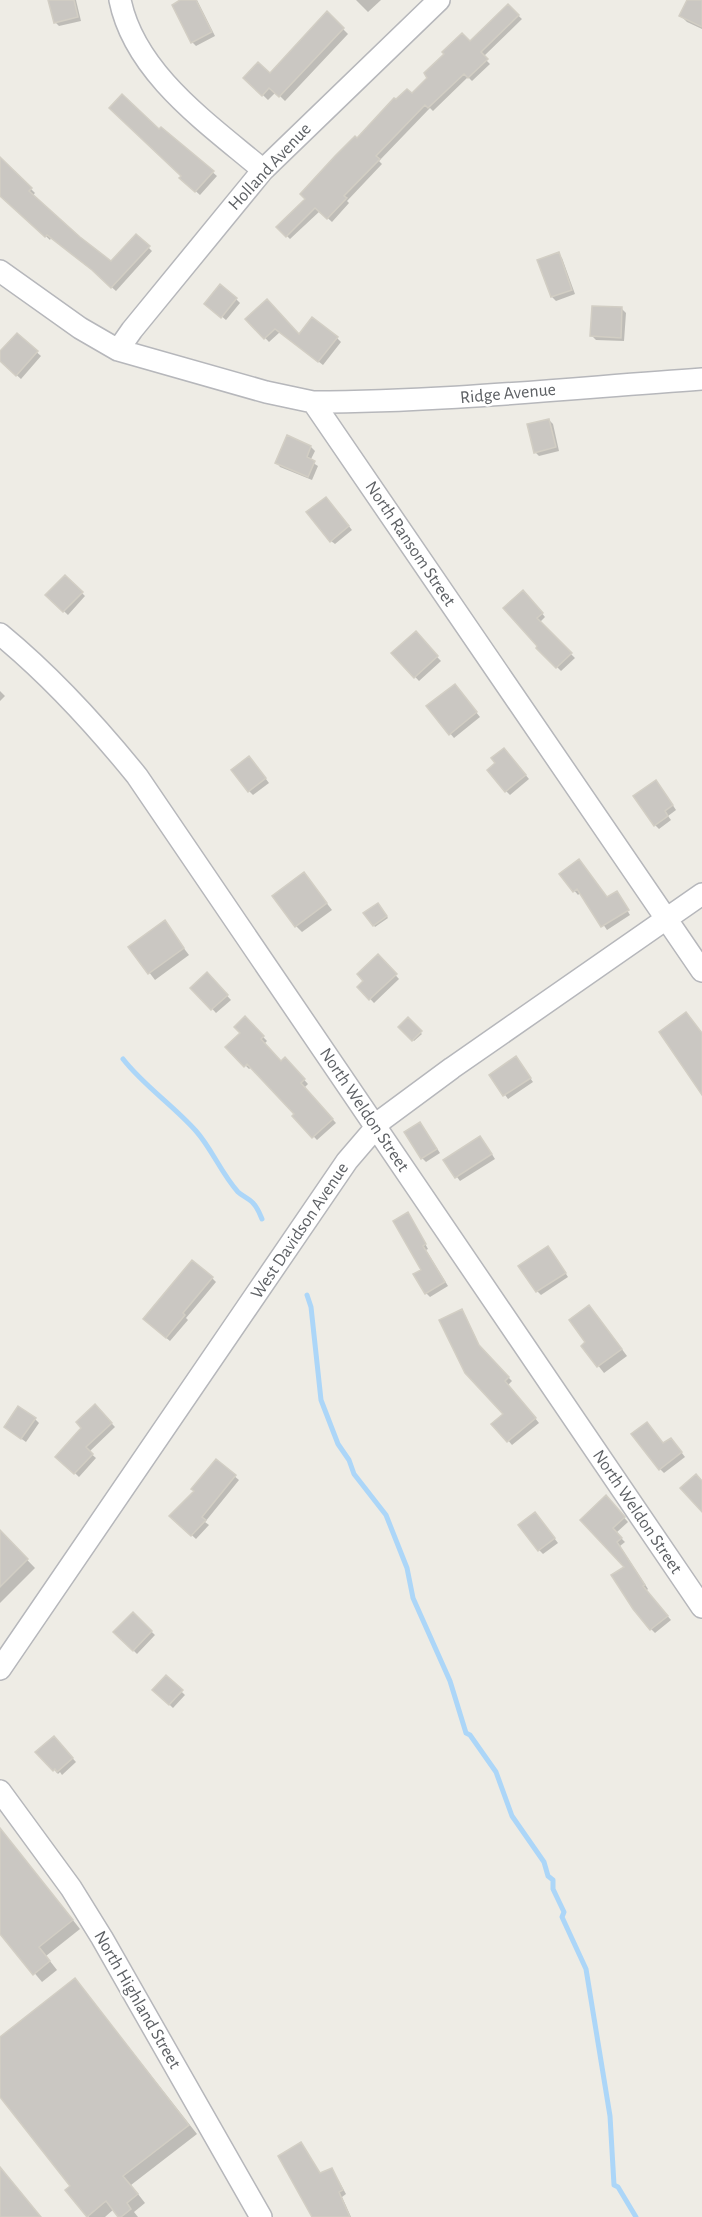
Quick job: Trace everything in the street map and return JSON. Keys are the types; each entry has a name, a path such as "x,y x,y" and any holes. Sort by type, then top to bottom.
{"street":[{"path":"120,0 123,15 135,41 151,66 197,113 264,170"},
{"name":"Holland Avenue","path":"118,350 264,170 439,0"},
{"path":"0,271 80,328 118,350 266,392 313,402"},
{"name":"Ridge Avenue","path":"313,402 382,402 456,398 702,379"},
{"name":"North Ransom Street","path":"313,402 702,971"},
{"name":"North Weldon Street","path":"0,634 30,659 93,722 136,776 702,1607"},
{"name":"West Davidson Avenue","path":"0,1669 347,1161 375,1126 452,1068 702,894"},
{"name":"North Highland Street","path":"0,1791 71,1888 102,1938 261,2217"}],"building":[{"path":"48,0 74,0 78,17 54,23"},
{"path":"180,0 196,0 212,32 191,43 172,5"},
{"path":"687,0 702,0 702,27 679,16"},
{"path":"508,4 519,15 481,52 488,59 468,78 464,74 428,108 425,105 376,156 380,159 344,196 347,198 327,219 315,208 286,237 276,227 305,199 300,194 335,156 355,136 357,138 394,98 396,99 407,89 412,93 427,78 424,73 462,33 470,41"},
{"path":"327,11 344,28 279,97 269,88 262,96 243,78 258,62 270,73"},
{"path":"122,94 159,129 161,127 214,171 195,192 109,108"},
{"path":"0,157 32,188 29,191 80,237 111,261 136,234 150,246 111,288 47,235 45,237 0,196"},
{"path":"559,252 572,290 551,297 537,260"},
{"path":"220,284 237,298 221,318 204,304"},
{"path":"267,299 299,334 312,317 338,337 318,362 275,329 264,339 245,319"},
{"path":"592,306 622,307 621,338 590,336"},
{"path":"17,333 38,351 16,376 0,361 0,351"},
{"path":"549,419 556,447 534,453 527,424"},
{"path":"287,435 311,446 307,457 315,461 308,477 275,463"},
{"path":"326,497 349,526 330,542 306,512"},
{"path":"65,575 83,592 63,612 45,595"},
{"path":"523,590 543,613 537,618 572,653 556,668 503,608"},
{"path":"416,631 438,656 414,678 391,653"},
{"path":"455,684 477,712 449,735 426,706"},
{"path":"504,748 526,775 505,792 487,770 495,763 491,758"},
{"path":"249,756 266,778 248,792 231,770"},
{"path":"656,780 673,805 665,811 668,816 654,826 633,796"},
{"path":"579,859 607,897 617,891 629,910 601,927 577,889 573,892 559,874"},
{"path":"304,872 327,903 295,927 272,896"},
{"path":"378,903 387,916 373,926 363,913"},
{"path":"165,920 184,948 148,974 128,947"},
{"path":"378,954 397,974 369,1000 357,987 363,981 357,974"},
{"path":"207,972 228,995 211,1010 190,988"},
{"path":"686,1012 702,1033 702,1095 659,1032"},
{"path":"245,1016 264,1036 261,1039 281,1061 285,1057 305,1079 301,1083 333,1119 312,1138 292,1116 294,1114 247,1064 244,1067 225,1047 240,1033 234,1027"},
{"path":"408,1017 422,1031 412,1041 398,1027"},
{"path":"516,1056 531,1078 503,1096 489,1075"},
{"path":"420,1122 437,1149 421,1159 404,1132"},
{"path":"480,1136 492,1154 455,1178 443,1160"},
{"path":"408,1212 426,1244 423,1246 445,1282 425,1294 413,1274 421,1270 393,1221"},
{"path":"548,1246 566,1273 536,1292 518,1266"},
{"path":"192,1260 213,1277 166,1338 143,1319"},
{"path":"589,1305 622,1349 597,1367 581,1346 585,1342 569,1320"},
{"path":"462,1309 479,1345 509,1377 505,1381 536,1418 507,1442 491,1424 503,1414 465,1373 439,1320"},
{"path":"95,1404 112,1423 86,1447 93,1454 74,1474 55,1457 81,1428 76,1422"},
{"path":"18,1406 36,1418 21,1439 4,1427"},
{"path":"647,1422 663,1443 671,1438 682,1452 659,1470 631,1434"},
{"path":"216,1459 236,1475 202,1517 206,1520 191,1536 169,1516 194,1491 191,1489"},
{"path":"696,1474 702,1481 702,1512 680,1488"},
{"path":"606,1495 625,1517 613,1528 622,1538 617,1542 645,1585 643,1586 668,1616 650,1630 611,1575 624,1567 580,1520"},
{"path":"535,1512 555,1538 538,1551 518,1525"},
{"path":"0,1530 28,1559 0,1587"},
{"path":"133,1612 152,1631 133,1651 113,1632"},
{"path":"166,1675 183,1690 169,1705 152,1690"},
{"path":"54,1736 73,1758 57,1772 55,1769 53,1771 35,1752"},
{"path":"0,1828 73,1920 39,1947 50,1961 33,1975 0,1934"},
{"path":"75,1978 189,2125 123,2176 138,2194 127,2203 131,2209 121,2217 118,2217 106,2201 87,2217 65,2190 70,2186 0,2097 0,2037"},
{"path":"301,2142 320,2173 332,2168 343,2190 339,2192 350,2217 312,2217 278,2156"},
{"path":"0,2167 41,2217 0,2217"}],"waterway":[{"path":"123,1059 196,1131 232,1185 250,1200 262,1219"},
{"path":"307,1295 311,1307 321,1400 338,1444 349,1460 354,1474 386,1515 407,1568 413,1598 450,1681 466,1733 470,1735 496,1772 512,1816 544,1862 564,1912 562,1917 586,1969 610,2116 614,2185 618,2187 636,2217"}]}
